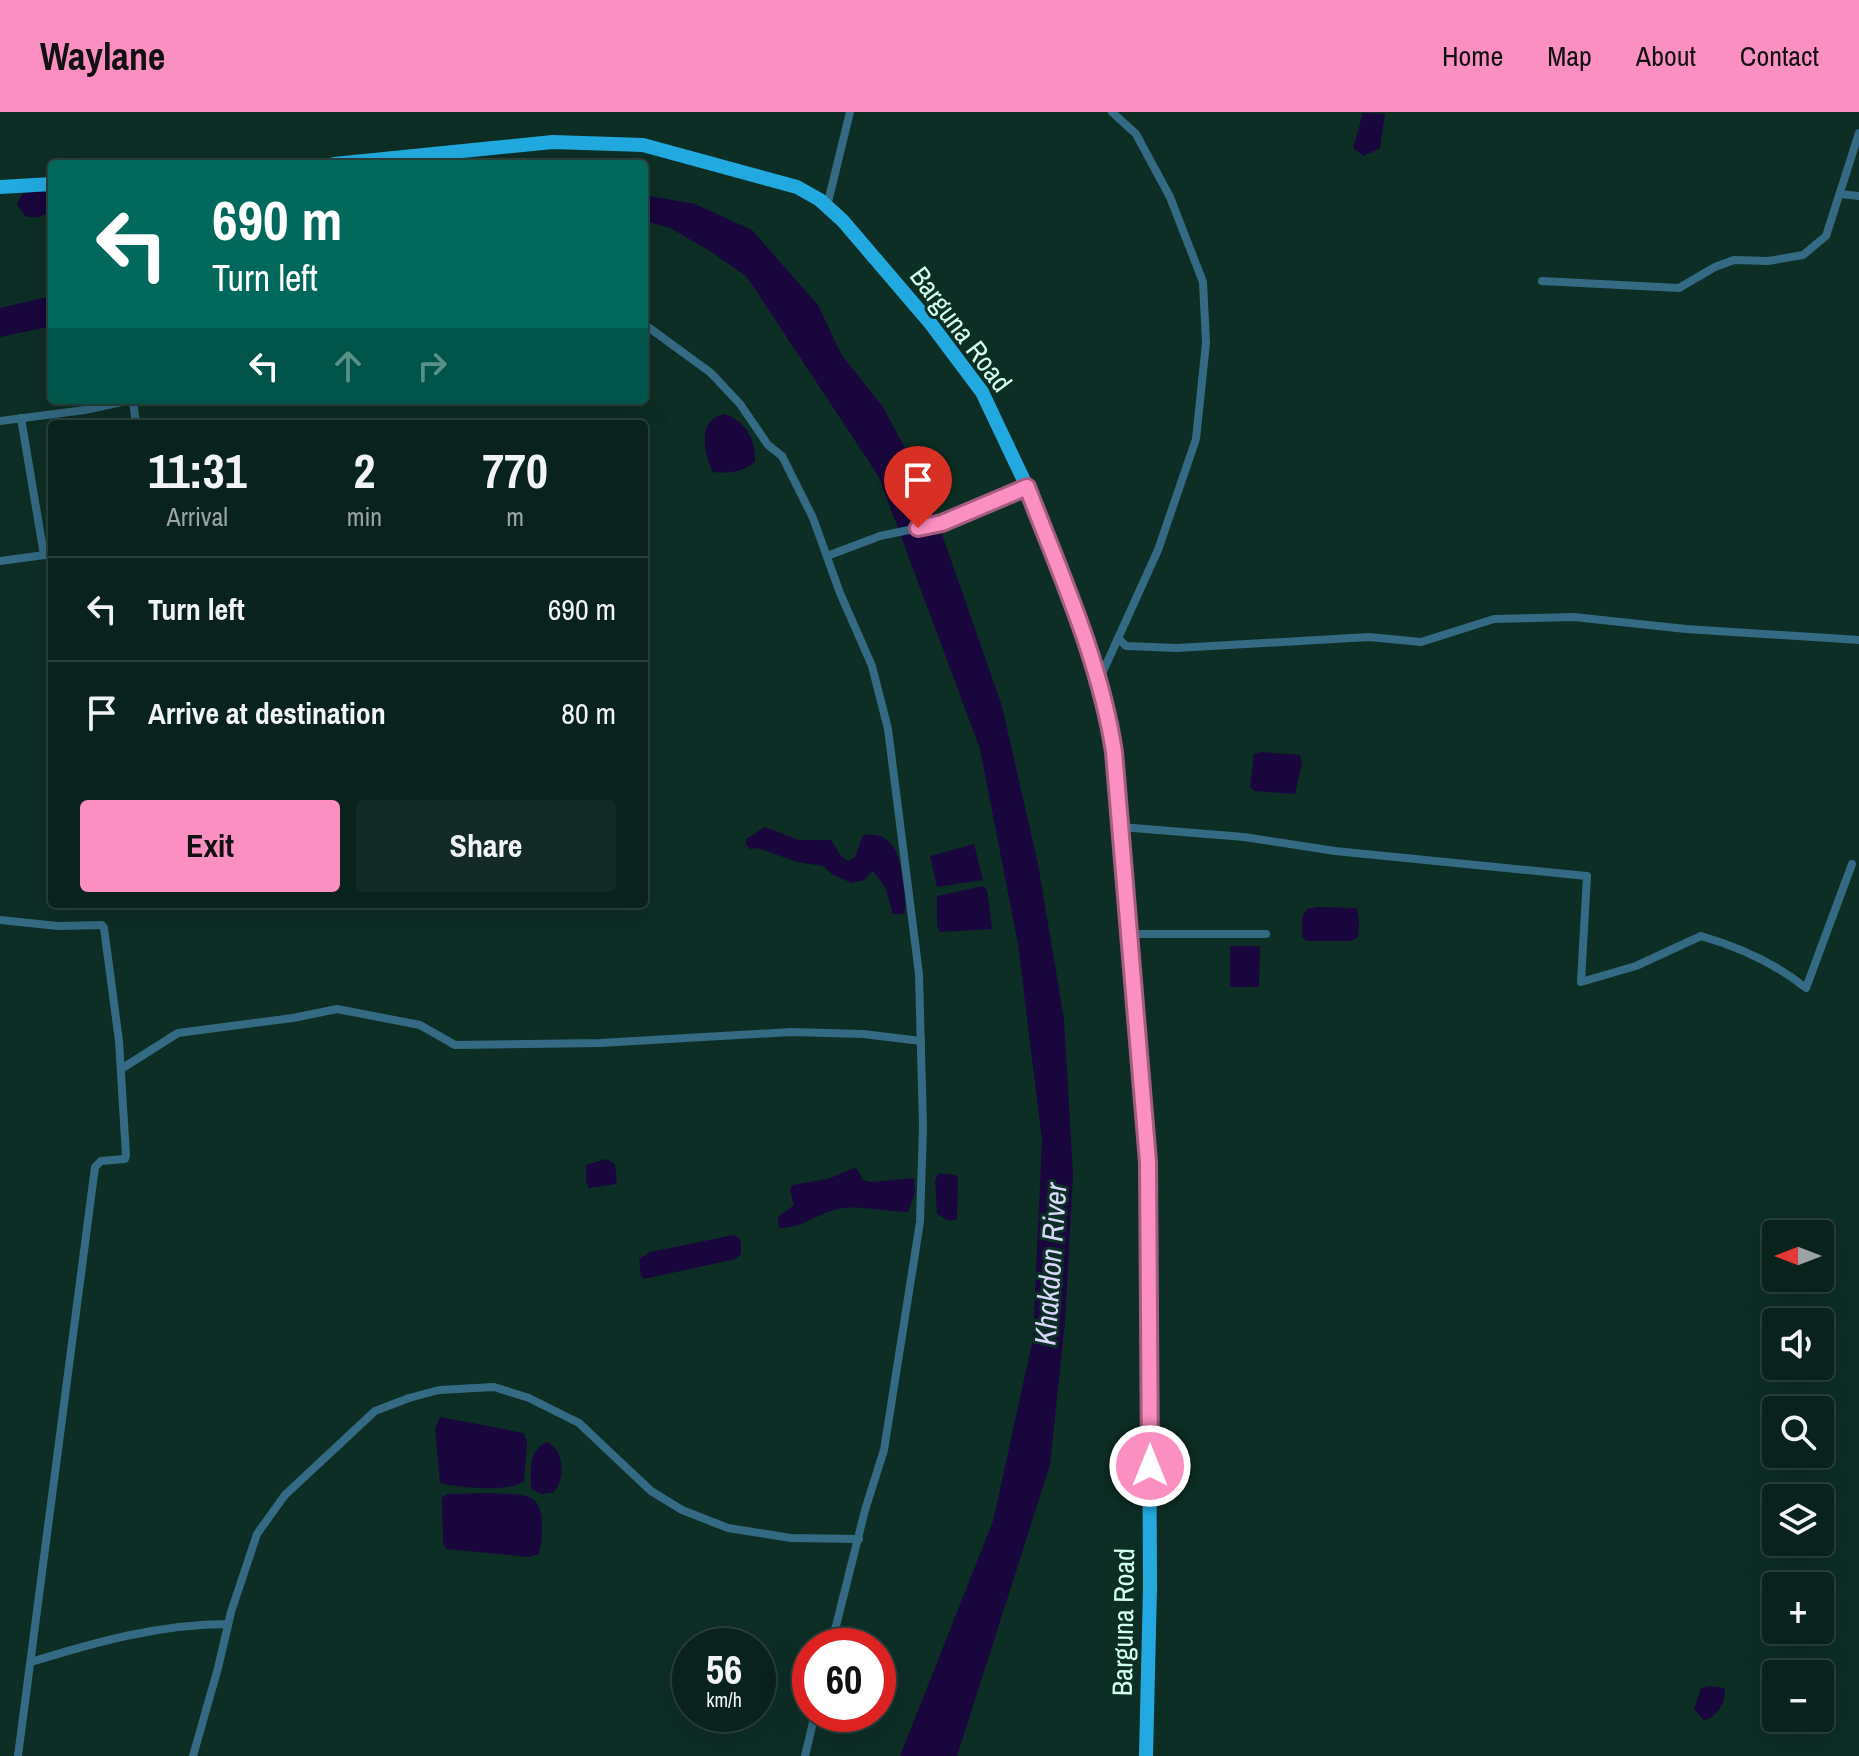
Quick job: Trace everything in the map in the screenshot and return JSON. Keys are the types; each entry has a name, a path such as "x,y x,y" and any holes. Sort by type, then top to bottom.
{"main road":[{"name":"Barguna Road","path":"374,160 553,142 643,145 797,187 827,206 843,221 931,324 982,392 1027,487 1099,680 1114,752 1148,1162 1150,1587 1146,1756"},
{"path":"0,187 48,184"}],"street":[{"path":"827,206 850,112"},
{"path":"1099,680 1158,550 1196,439 1206,343 1203,282 1170,197 1136,134 1112,112"},
{"path":"1542,281 1679,288 1734,260 1768,261 1803,255 1826,236 1859,133"},
{"path":"1841,194 1859,196"},
{"path":"648,327 711,373 740,404 768,445 782,456 813,518 872,666 888,729 919,974 923,1127 920,1222 884,1450 836,1628"},
{"path":"0,421 113,404"},
{"path":"0,561 48,554 21,418"},
{"path":"827,556 880,536 942,523 1027,487"},
{"path":"1118,638 1126,646 1177,648 1369,637 1421,642 1494,619 1574,617 1686,629 1859,640"},
{"path":"1121,827 1244,837 1351,853 1587,876 1581,982 1636,966 1701,936 1730,945 1786,972 1806,988 1852,864"},
{"path":"0,920 58,926 102,925 104,928 121,1069 125,1158 101,1161 95,1167 18,1756"},
{"path":"1130,934 1266,934"},
{"path":"121,1069 178,1033 337,1009 420,1025 455,1045 600,1043 791,1032 863,1034 921,1041"},
{"path":"193,1756 228,1624 257,1534 285,1495 375,1411 439,1390 494,1387 529,1398 579,1423 651,1491 682,1510 728,1528 791,1538 859,1539"},
{"path":"31,1662 153,1629 228,1624"},
{"path":"805,1756 811,1732"}],"water":[{"path":"1363,113 1385,114 1380,148 1364,156 1353,148"},
{"path":"41,190 48,194 48,211 40,216 25,216 17,204 22,194"},
{"name":"Khakdon River","path":"648,196 695,204 752,230 818,305 841,354 883,407 925,486 1002,706 1038,864 1064,1019 1073,1174 1065,1322 1050,1465 957,1756 900,1756 993,1521 1033,1339 1042,1140 1018,944 980,749 879,477 747,277 670,228 648,222"},
{"path":"48,297 48,327 0,337 0,308"},
{"path":"724,414 738,421 748,432 754,446 755,462 735,472 713,472 705,446 706,430 715,417"},
{"path":"1254,754 1300,755 1302,763 1295,794 1254,791 1250,786"},
{"path":"765,827 799,840 831,840 848,861 855,857 863,835 874,835 889,841 900,864 904,914 893,914 885,887 873,871 864,880 852,883 833,875 823,866 797,862 758,848 750,849 746,839"},
{"path":"974,844 983,880 937,887 930,856"},
{"path":"983,886 987,890 992,929 940,932 937,925 937,896"},
{"path":"1357,908 1358,937 1351,941 1306,941 1302,937 1302,917 1307,909"},
{"path":"1230,946 1260,946 1259,987 1230,987"},
{"path":"606,1159 615,1164 617,1184 589,1188 586,1165"},
{"path":"854,1168 863,1180 872,1182 914,1178 915,1193 908,1212 836,1209 796,1226 779,1228 778,1217 794,1205 790,1190 792,1185 828,1179"},
{"path":"939,1173 958,1177 957,1220 947,1220 937,1214 935,1180"},
{"path":"734,1235 741,1240 741,1254 736,1259 644,1279 641,1276 639,1259 650,1252"},
{"path":"440,1417 524,1433 527,1442 524,1482 495,1488 440,1483 435,1428"},
{"path":"548,1442 560,1458 562,1472 554,1492 542,1494 532,1490 531,1466 537,1449"},
{"path":"447,1494 506,1494 534,1500 542,1518 539,1554 530,1557 446,1549 443,1543 442,1498"},
{"path":"1701,1688 1725,1688 1725,1693 1717,1712 1704,1720 1694,1709"}],"route":[{"path":"918,528 942,523 1027,487 1099,680 1108,715 1114,752 1148,1162 1150,1466"}]}
